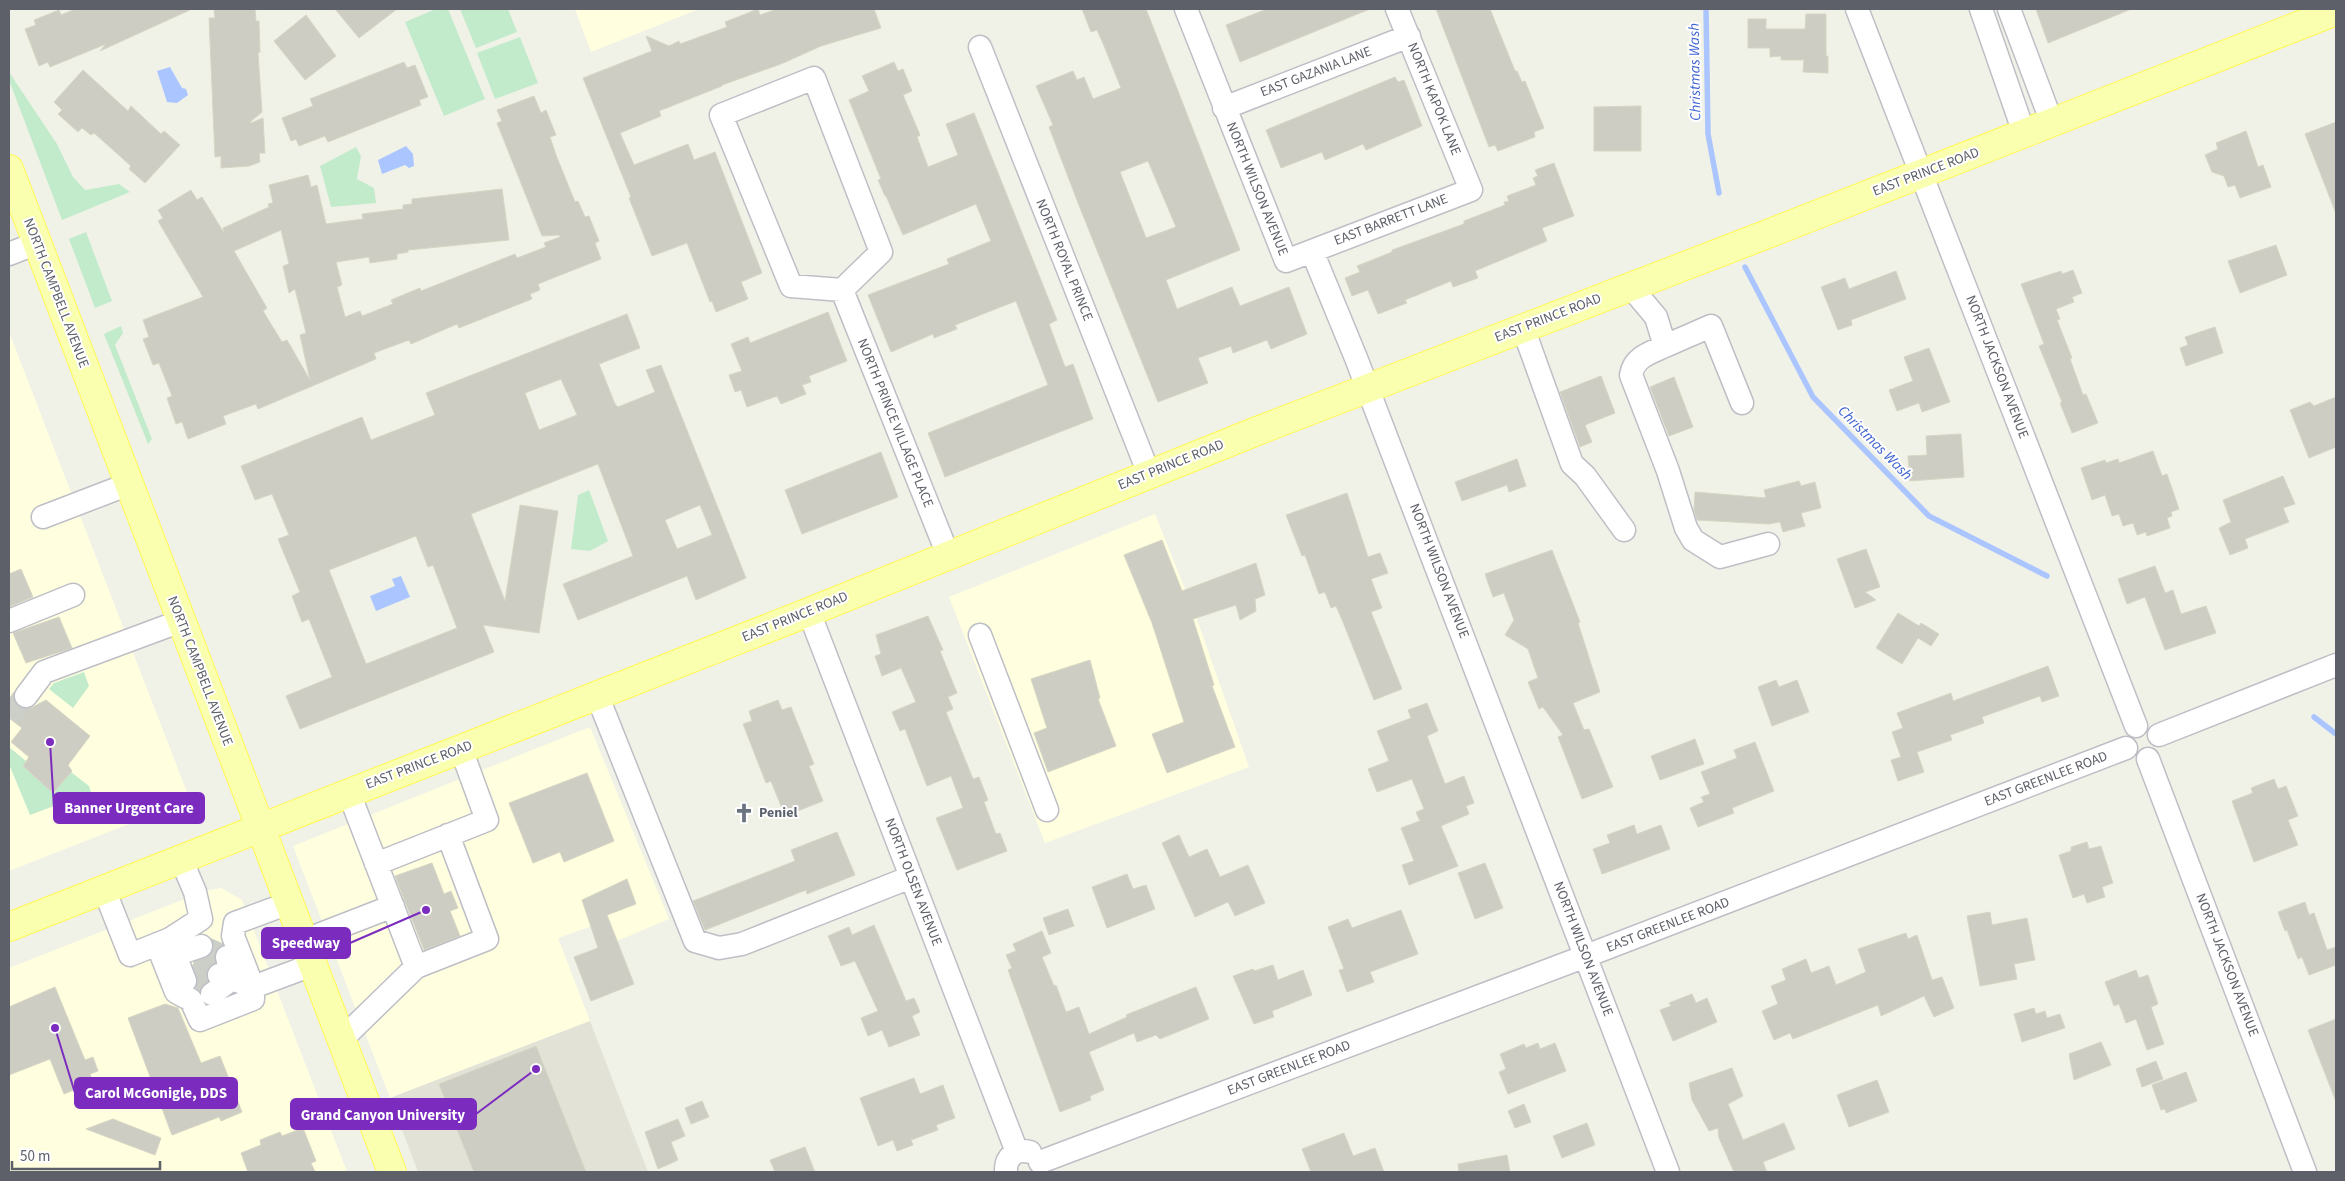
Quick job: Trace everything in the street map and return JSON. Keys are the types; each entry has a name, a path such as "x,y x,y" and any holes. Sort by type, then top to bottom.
{"main road":[{"name":"EAST PRINCE ROAD","path":"9,927 809,612 1149,474 2336,11"},
{"name":"NORTH CAMPBELL AVENUE","path":"9,169 392,1172"}],"street":[{"name":"NORTH WILSON AVENUE","path":"1186,9 1286,261 1312,251 1368,388 1668,1172"},
{"name":"NORTH KAPOK LANE","path":"1397,9 1470,190"},
{"name":"NORTH JACKSON AVENUE","path":"1857,9 2136,726"},
{"path":"2024,134 1984,16 2010,12 2052,123"},
{"name":"EAST GAZANIA LANE","path":"1224,108 1409,36"},
{"name":"NORTH ROYAL PRINCE","path":"980,47 1149,474"},
{"path":"814,78 881,252 842,290 791,286 721,115 814,78"},
{"name":"EAST BARRETT LANE","path":"1312,251 1470,190"},
{"path":"9,254 37,243"},
{"path":"1630,286 1656,318 1665,346"},
{"name":"NORTH PRINCE VILLAGE PLACE","path":"842,290 948,555"},
{"path":"1742,403 1711,326 1640,358 1633,366 1632,375 1668,471 1686,528 1693,540 1720,557 1768,544"},
{"path":"1522,328 1572,464 1585,476 1624,530"},
{"path":"44,517 129,484"},
{"path":"9,621 73,595"},
{"name":"NORTH OLSEN AVENUE","path":"809,612 1017,1152"},
{"path":"26,696 44,672 181,621"},
{"path":"980,635 1047,810"},
{"path":"2159,735 2336,665"},
{"path":"597,695 694,941 719,948 742,944 911,877"},
{"path":"2146,725 2152,727 2159,735 2160,746 2153,756 2148,758 2138,759 2132,757 2126,748 2125,738 2127,732 2136,726 2146,725"},
{"path":"376,864 487,820 460,748"},
{"name":"EAST GREENLEE ROAD","path":"1040,1167 2126,748"},
{"name":"NORTH JACKSON AVENUE","path":"2148,758 2305,1172"},
{"path":"349,792 416,967"},
{"path":"341,1040 416,967 487,939 448,835"},
{"path":"181,859 195,892 201,919 180,955 176,992 191,1000 200,1020 253,999 253,987 233,936 235,923 289,903"},
{"path":"104,889 130,955 180,955"},
{"path":"253,987 308,953 393,906"},
{"path":"201,919 233,936"},
{"path":"222,976 253,987"},
{"path":"1006,1172 1008,1159 1017,1152 1028,1151 1033,1154 1040,1167"}],"shaded area":[{"path":"436,9 448,9 485,99 444,116 405,22"},
{"path":"460,9 508,9 517,32 476,48"},
{"path":"575,9 699,9 591,52"},
{"path":"520,37 538,83 495,99 477,53"},
{"path":"9,72 57,144 73,177 85,190 119,184 130,192 62,220 9,80"},
{"path":"356,147 361,156 357,179 374,188 376,203 331,207 320,166"},
{"path":"86,232 112,301 95,308 69,239"},
{"path":"121,326 123,333 115,345 152,439 148,444 104,334"},
{"path":"9,332 190,800 9,871"},
{"path":"589,490 608,541 590,551 571,549 578,495"},
{"path":"1155,514 1195,614 1249,767 1045,843 949,597"},
{"path":"84,672 89,686 73,708 49,689 54,683"},
{"path":"590,727 669,919 617,941 609,920 558,938 590,1021 390,1098 293,846"},
{"path":"9,747 26,761 23,766 53,793 71,772 89,786 91,792 30,815 9,764"},
{"path":"221,888 242,900 347,1172 9,1172 9,968 205,891"},
{"path":"590,1021 648,1172 418,1172 390,1098"}],"water":[{"path":"170,67 182,88 186,89 188,95 177,103 167,102 157,71"},
{"path":"406,146 413,154 414,166 409,168 405,165 382,174 378,160"},
{"path":"401,576 410,597 376,611 370,596 395,586 392,579"}],"building":[{"path":"75,9 192,9 100,51 106,44 50,67 48,62 39,66 25,29 36,25 34,20 59,10 61,15"},
{"path":"214,9 255,9 256,21 259,21 260,52 258,53 262,112 250,122 263,118 265,153 259,153 260,162 249,166 221,168 221,156 215,157 209,18 215,18"},
{"path":"335,9 397,9 359,38"},
{"path":"758,9 760,15 777,9 874,9 881,28 821,46 781,64 722,85 659,111 661,116 620,133 634,165 688,144 694,160 715,152 762,273 741,282 748,299 716,312 712,301 710,302 687,243 652,256 629,198 631,197 583,78 652,51 646,36 669,46 679,41 680,44 727,27 725,22"},
{"path":"1082,9 1146,9 1240,250 1166,280 1177,309 1232,287 1240,306 1289,287 1307,334 1271,349 1267,340 1233,353 1231,346 1198,358 1208,383 1158,402 1080,208 1049,127 1053,125 1036,86 1073,71 1077,80 1084,77 1093,99 1121,88 1097,30 1091,32","holes":["1148,161 1176,227 1146,238 1120,172"]},
{"path":"1267,9 1370,9 1240,62 1226,25"},
{"path":"1436,9 1490,9 1515,71 1517,71 1522,82 1525,81 1544,128 1534,132 1535,137 1498,151 1495,145 1489,147"},
{"path":"2036,9 2128,9 2129,10 2048,43"},
{"path":"1806,14 1826,14 1828,73 1803,72 1804,60 1781,60 1781,56 1770,57 1770,48 1748,48 1748,19 1766,19 1766,29 1805,29"},
{"path":"306,15 336,56 305,80 274,41"},
{"path":"404,62 407,68 415,65 428,97 419,100 421,105 328,142 325,136 299,146 296,139 291,141 282,118 313,106 310,99"},
{"path":"894,62 898,71 903,69 912,91 903,95 920,135 917,137 928,167 958,155 946,124 974,113 1057,320 1049,324 1065,367 1073,364 1093,419 945,477 928,433 1048,385 1016,301 955,325 957,329 934,338 933,334 891,352 868,295 949,264 947,259 991,241 976,204 903,235 878,180 881,179 849,100 869,91 862,76"},
{"path":"83,70 128,111 131,106 161,134 164,131 180,145 145,183 129,169 131,166 94,133 91,135 82,128 78,132 58,114 62,110 54,102"},
{"path":"1395,77 1398,82 1404,80 1422,126 1366,150 1363,144 1325,160 1322,152 1281,168 1266,130"},
{"path":"534,96 541,113 546,110 556,135 550,137 556,155 575,202 578,201 585,217 589,216 599,241 595,243 601,259 538,284 540,290 530,294 532,299 459,328 457,324 411,344 409,340 374,353 376,359 258,409 256,404 223,416 226,424 188,439 182,422 176,424 167,398 172,396 159,363 153,365 143,339 149,337 143,320 203,297 158,221 163,218 158,210 191,190 197,200 202,197 224,233 223,228 269,207 268,204 273,203 269,185 308,175 311,187 317,185 326,224 363,219 362,214 403,209 403,205 412,204 412,199 502,189 509,240 408,250 408,252 397,254 397,259 370,263 369,257 336,262 342,285 337,287 345,317 360,311 362,316 393,304 391,300 420,288 421,291 515,254 517,258 546,247 544,243 560,237 559,235 542,236 497,123 502,121 497,110","holes":["281,230 289,264 283,266 289,293 295,289 306,333 300,335 310,380 287,340 282,342 263,311 267,308 234,251"]},
{"path":"1641,106 1641,151 1594,151 1594,107"},
{"path":"2336,122 2336,210 2335,211 2305,134"},
{"path":"2246,131 2258,167 2263,165 2271,187 2240,198 2235,185 2228,187 2224,176 2212,172 2205,155 2218,149 2216,143"},
{"path":"1554,163 1574,216 1542,228 1547,241 1475,271 1478,278 1453,287 1451,281 1405,300 1407,303 1378,314 1368,290 1352,296 1345,278 1360,272 1357,266 1392,252 1392,250 1464,224 1464,221 1505,205 1504,202 1509,201 1507,196 1536,185 1533,178 1538,176 1535,170"},
{"path":"2276,245 2287,275 2240,293 2228,261"},
{"path":"2073,270 2082,293 2072,297 2074,302 2056,309 2060,319 2057,320 2072,358 2070,359 2083,395 2086,394 2098,423 2072,433 2060,403 2062,402 2039,346 2044,344 2021,284 2061,271 2062,274"},
{"path":"1896,271 1906,299 1851,320 1852,325 1838,330 1821,287 1845,278 1849,289"},
{"path":"828,312 847,361 809,376 811,382 802,385 806,394 781,404 777,396 747,407 741,390 735,392 729,375 742,371 731,344 748,337 750,343"},
{"path":"627,314 640,348 599,364 615,404 618,407 655,392 646,370 661,365 746,578 696,600 687,576 578,620 563,584 633,556 598,464 471,514 505,601 520,505 558,511 539,633 483,625 494,652 300,729 286,696 332,677 309,619 302,622 292,596 300,592 278,539 289,535 272,494 255,500 241,466 362,417 371,440 435,415 426,393","holes":["561,379 577,415 539,430 525,393","700,505 712,535 677,549 665,520","416,536 428,567 433,565 457,628 366,664 329,570"]},
{"path":"2215,327 2223,353 2186,366 2180,348 2188,345 2185,337"},
{"path":"1929,348 1950,402 1922,412 1919,403 1897,411 1889,390 1913,381 1904,357"},
{"path":"1601,376 1615,413 1585,425 1592,442 1580,447 1560,392"},
{"path":"1674,377 1693,427 1669,436 1650,387"},
{"path":"2336,397 2336,447 2309,458 2290,410 2310,402 2314,406"},
{"path":"1961,434 1964,477 1910,481 1908,456 1927,455 1926,436"},
{"path":"2153,451 2162,476 2167,474 2179,509 2171,512 2172,516 2167,518 2170,528 2147,536 2146,532 2137,535 2133,523 2123,526 2119,514 2112,516 2105,495 2092,500 2081,468 2105,460 2106,463 2118,459 2119,463"},
{"path":"881,452 898,497 802,534 785,490"},
{"path":"1517,459 1526,486 1509,492 1507,485 1462,501 1455,482"},
{"path":"2283,476 2295,504 2283,508 2289,522 2245,539 2248,548 2230,555 2219,528 2231,522 2223,500"},
{"path":"1799,481 1801,486 1815,482 1821,508 1801,513 1805,526 1783,532 1780,522 1769,524 1697,520 1694,510 1695,492 1766,498 1764,490"},
{"path":"1347,493 1368,557 1380,553 1388,573 1371,579 1382,608 1371,612 1402,689 1374,700 1336,606 1331,608 1325,592 1319,594 1305,555 1302,556 1286,515"},
{"path":"1162,540 1182,591 1256,563 1265,595 1255,599 1256,611 1240,620 1236,605 1193,619 1214,685 1212,686 1235,747 1167,773 1152,734 1184,722 1152,623 1124,555"},
{"path":"1866,549 1880,587 1865,592 1876,600 1855,608 1837,559"},
{"path":"1552,550 1580,622 1578,623 1600,692 1573,703 1584,730 1589,729 1613,787 1582,799 1558,737 1563,735 1543,707 1539,709 1528,682 1538,678 1528,649 1505,635 1514,620 1504,593 1493,597 1485,574"},
{"path":"2155,566 2165,593 2173,590 2181,614 2206,606 2216,633 2165,650 2145,597 2127,604 2118,579"},
{"path":"21,569 33,597 9,607 9,574"},
{"path":"1898,613 1919,626 1921,623 1939,634 1931,646 1918,638 1902,664 1876,648"},
{"path":"928,616 943,650 940,651 957,693 948,697 953,709 946,712 973,779 979,777 988,800 984,802 996,834 1000,833 1007,851 957,870 936,818 963,808 951,776 927,786 905,729 900,731 892,712 916,702 901,668 882,676 875,656 881,654 876,635"},
{"path":"59,617 72,648 26,663 13,633"},
{"path":"1090,660 1100,698 1098,699 1116,746 1048,772 1034,733 1047,728 1031,679"},
{"path":"2048,666 2059,696 2042,702 2040,696 1982,717 1984,723 1950,735 1952,740 1917,752 1924,772 1898,781 1891,760 1901,757 1892,732 1903,728 1897,713 1951,693 1953,701"},
{"path":"1776,680 1779,687 1797,680 1809,712 1772,726 1758,687"},
{"path":"14,692 14,701 19,707 31,708 46,700 90,736 68,765 72,771 53,793 23,766 29,757 11,742 22,728 9,718 9,699"},
{"path":"778,700 782,710 791,707 814,764 809,766 823,801 785,816 771,781 766,783 743,724 752,721 749,711"},
{"path":"1427,703 1438,731 1427,736 1445,784 1464,776 1474,803 1466,806 1469,814 1441,826 1458,866 1409,885 1402,865 1414,861 1401,828 1420,821 1416,812 1424,809 1412,779 1377,792 1368,769 1389,761 1377,731 1411,718 1408,710"},
{"path":"1695,739 1704,764 1660,780 1651,756"},
{"path":"1755,742 1774,791 1732,808 1734,813 1698,827 1690,808 1704,802 1701,797 1710,794 1701,772 1737,758 1734,750"},
{"path":"587,773 614,841 564,862 560,852 533,863 509,803"},
{"path":"2274,779 2278,789 2286,786 2298,816 2288,820 2298,845 2254,862 2232,801 2253,793 2251,788"},
{"path":"1634,825 1637,834 1661,825 1670,849 1602,874 1593,849 1610,843 1607,835"},
{"path":"837,832 855,875 807,894 806,890 705,930 693,901 795,861 791,850"},
{"path":"1179,835 1189,857 1207,849 1220,877 1248,865 1265,903 1235,916 1228,902 1195,917 1162,843"},
{"path":"2087,842 2089,849 2101,846 2113,883 2102,887 2105,897 2087,903 2084,894 2073,898 2059,855 2071,851 2071,847"},
{"path":"432,863 444,894 451,891 458,908 450,911 460,936 424,950 395,876"},
{"path":"1485,863 1503,908 1475,919 1458,873"},
{"path":"1127,874 1133,889 1146,885 1155,909 1107,928 1092,887"},
{"path":"627,879 636,904 607,915 634,984 591,1001 574,957 598,948 582,900"},
{"path":"2305,902 2309,915 2314,913 2327,950 2336,947 2336,965 2309,975 2302,957 2298,959 2278,912"},
{"path":"1068,909 1074,926 1049,935 1043,918"},
{"path":"1401,910 1418,954 1370,972 1374,982 1347,992 1339,970 1344,969 1328,927 1348,919 1352,928"},
{"path":"1990,912 1992,925 2027,918 2035,960 2014,964 2017,979 1980,986 1967,916"},
{"path":"874,925 906,1001 914,998 920,1012 912,1016 920,1035 889,1047 882,1030 868,1036 861,1018 878,1011 855,961 841,966 828,936 849,927 852,935"},
{"path":"1042,931 1051,953 1042,957 1054,986 1056,985 1066,1012 1079,1007 1089,1034 1127,1017 1126,1015 1196,987 1209,1019 1160,1039 1156,1035 1137,1042 1134,1033 1089,1052 1104,1090 1090,1096 1091,1100 1060,1112 1008,970 1012,968 1006,955 1016,951 1013,944"},
{"path":"1906,933 1908,939 1917,935 1932,980 1942,977 1954,1008 1934,1017 1924,996 1881,1016 1878,1005 1793,1039 1790,1033 1774,1040 1762,1011 1778,1004 1771,986 1786,980 1782,969 1806,959 1811,973 1829,966 1836,985 1866,972 1858,949"},
{"path":"214,947 218,948 214,954 215,963 207,971 208,981 200,991 196,988 197,977 193,965 211,955"},
{"path":"1273,965 1278,980 1303,970 1312,995 1272,1011 1274,1017 1254,1024 1233,976"},
{"path":"2136,970 2139,978 2148,975 2158,1004 2151,1007 2164,1044 2147,1050 2136,1019 2126,1023 2119,1004 2114,1006 2105,982"},
{"path":"55,987 85,1060 93,1057 98,1071 90,1074 93,1082 64,1094 50,1059 9,1075 9,1007"},
{"path":"1692,994 1696,1003 1707,998 1717,1022 1673,1041 1660,1010 1671,1006 1669,1003"},
{"path":"165,1004 178,1008 201,1063 220,1056 242,1112 221,1121 219,1117 172,1135 128,1018"},
{"path":"2034,1008 2036,1014 2045,1011 2047,1018 2060,1014 2065,1028 2022,1042 2014,1014"},
{"path":"2336,1019 2336,1099 2335,1099 2308,1030"},
{"path":"2101,1042 2111,1065 2074,1080 2069,1054"},
{"path":"1538,1043 1540,1049 1555,1043 1566,1071 1508,1094 1499,1072 1506,1069 1500,1054 1524,1044 1526,1048"},
{"path":"536,1046 586,1172 474,1172 439,1084"},
{"path":"2156,1061 2163,1079 2142,1087 2136,1069"},
{"path":"1732,1068 1743,1096 1728,1104 1743,1140 1784,1123 1795,1149 1763,1162 1767,1172 1734,1172 1719,1138 1718,1128 1709,1131 1692,1100 1689,1083"},
{"path":"2186,1072 2197,1101 2166,1113 2165,1109 2161,1110 2152,1085"},
{"path":"914,1078 920,1094 943,1085 955,1118 936,1125 938,1130 911,1140 913,1145 897,1151 893,1140 878,1146 860,1098"},
{"path":"1877,1080 1889,1112 1849,1127 1837,1095"},
{"path":"702,1101 709,1117 691,1124 685,1108"},
{"path":"1524,1104 1531,1122 1515,1128 1508,1111"},
{"path":"113,1119 161,1138 155,1155 86,1129"},
{"path":"678,1119 685,1136 671,1142 678,1160 658,1169 645,1132"},
{"path":"1587,1123 1595,1145 1562,1158 1553,1136"},
{"path":"303,1128 316,1161 311,1163 315,1172 248,1172 241,1153 261,1145 260,1140 280,1132 282,1136"},
{"path":"1344,1133 1353,1156 1375,1148 1384,1172 1311,1172 1302,1149"},
{"path":"805,1147 815,1172 775,1172 770,1160"},
{"path":"1507,1155 1510,1172 1459,1172 1458,1164"}],"waterway":[{"name":"Christmas Wash","path":"1706,9 1708,134 1719,193"},
{"name":"Christmas Wash","path":"1745,267 1813,397 1929,516 2047,576"},
{"name":"Christmas Wash","path":"2314,717 2336,734"}],"tunnel":[{"path":"9,716 26,696"},
{"path":"201,946 227,957"},
{"path":"193,964 219,975"},
{"path":"185,982 212,994"}],"place":[{"name":"Banner Urgent Care","path":"50,742"},
{"name":"Peniel","path":"744,813"},
{"name":"Speedway","path":"426,910"},
{"name":"Carol McGonigle, DDS","path":"55,1028"},
{"name":"Grand Canyon University","path":"536,1069"}]}
